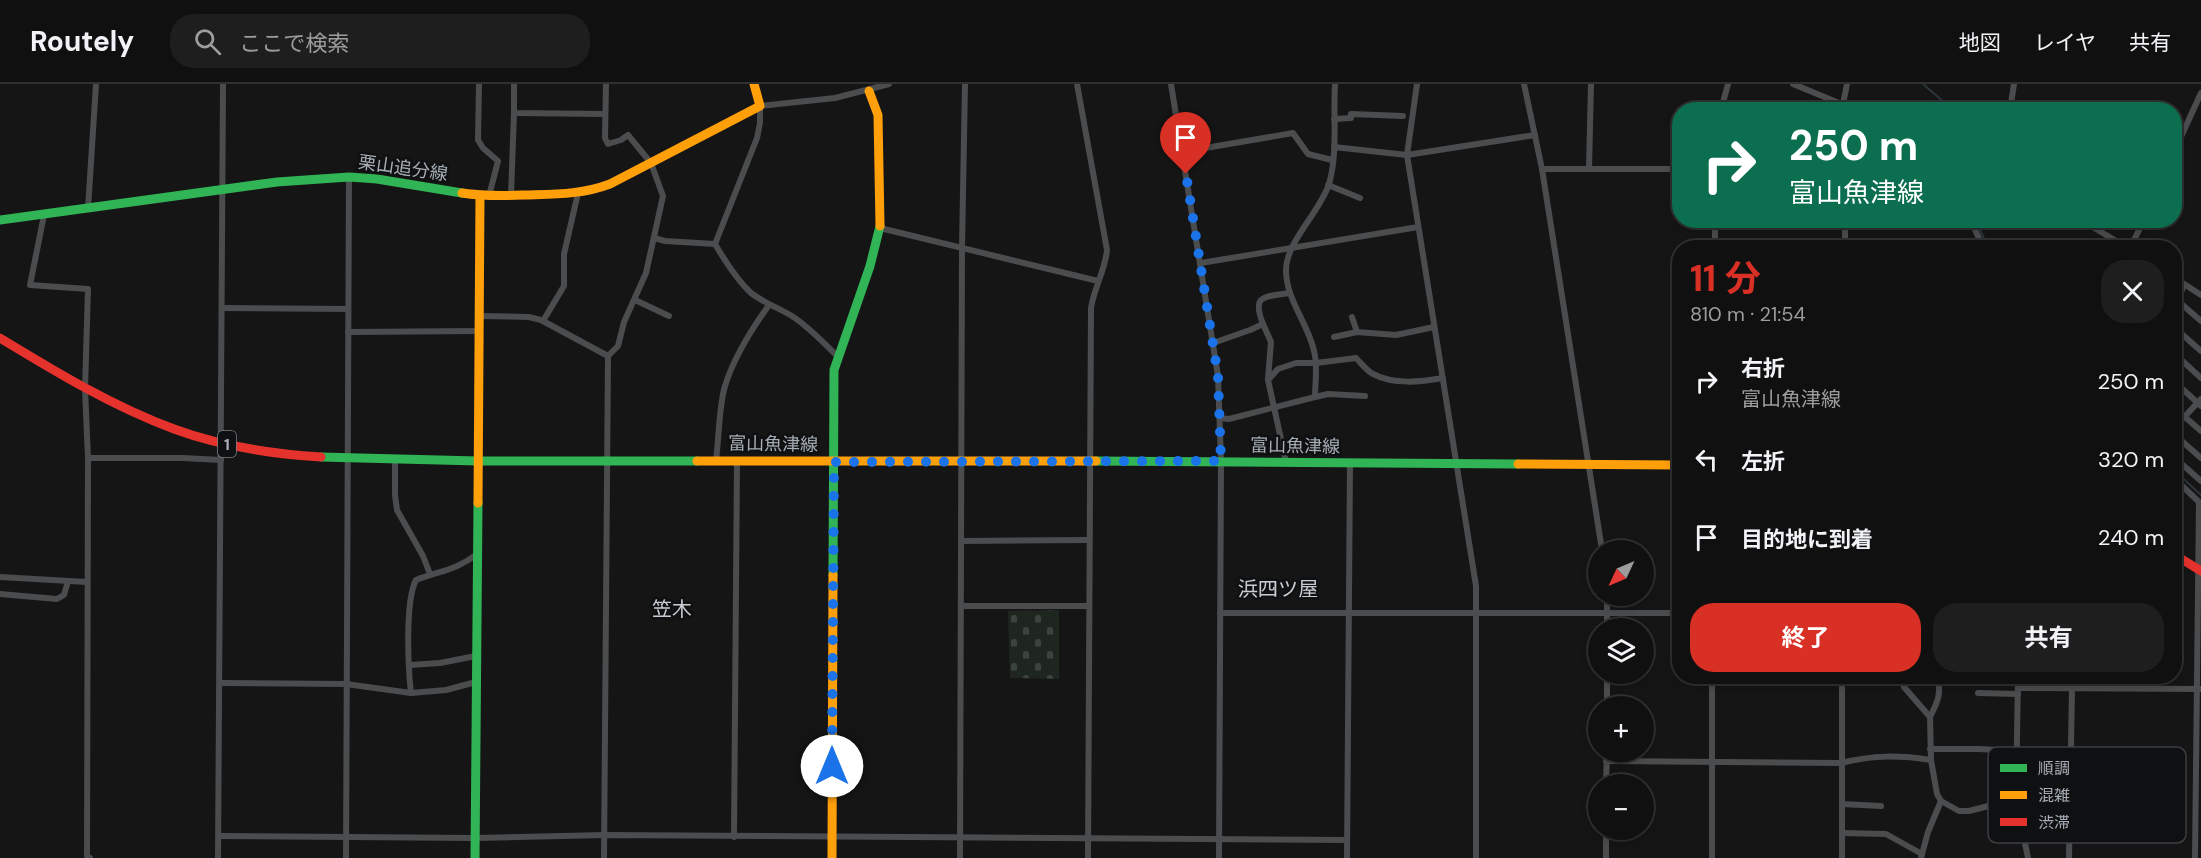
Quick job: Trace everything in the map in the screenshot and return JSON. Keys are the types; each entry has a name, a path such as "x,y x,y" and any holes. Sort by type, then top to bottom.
{"main road":[{"path":"754,84 760,106"},
{"path":"832,858 834,370 870,266 880,228 878,115 869,91"},
{"name":"栗山追分線","path":"0,219 44,215 277,182 349,177 377,179 484,196 578,193 610,184 760,106"},
{"path":"475,858 478,461 484,196"},
{"name":"1","path":"0,338 85,389 174,429 222,443 301,456 478,461"},
{"name":"富山魚津線","path":"478,461 1221,461 1350,464 1672,465"},
{"path":"2182,559 2199,570"}],"street":[{"path":"88,209 96,84"},
{"path":"218,858 223,84"},
{"path":"479,84 478,140 483,148 498,161 484,196"},
{"path":"511,195 514,84"},
{"path":"604,858 608,356 618,346 624,322 646,273 663,196 651,162 628,135 608,144 605,138 604,114 606,84"},
{"path":"714,244 757,138 760,106 835,98 889,84"},
{"path":"960,858 962,248 965,84"},
{"path":"1077,84 1107,250 1105,267 1093,294 1091,308 1088,858"},
{"path":"1171,84 1218,376 1221,461 1219,858"},
{"path":"1315,397 1316,363 1310,338 1290,293 1286,267 1293,246 1321,203 1328,185 1334,147 1335,84"},
{"path":"1417,84 1407,155 1476,586 1476,858"},
{"path":"1524,84 1542,169 1600,540"},
{"path":"1590,169 1591,84"},
{"path":"1723,102 1728,84"},
{"path":"1793,84 1838,102"},
{"path":"1843,102 1847,84"},
{"path":"2011,102 2014,84"},
{"path":"2182,135 2201,93"},
{"path":"514,113 604,114"},
{"path":"1334,119 1350,118 1351,114 1402,116"},
{"path":"1182,152 1293,133 1308,154 1332,160"},
{"path":"1334,147 1407,155 1535,135"},
{"path":"1542,169 1672,169"},
{"path":"346,858 349,177"},
{"path":"1328,185 1360,198"},
{"path":"543,321 564,286 564,254 578,193"},
{"path":"44,215 30,285 88,290 85,389 88,458 87,856 90,858"},
{"path":"1201,263 1418,227"},
{"path":"880,228 1098,281"},
{"path":"2095,228 2115,240"},
{"path":"654,238 665,241 714,244"},
{"path":"714,244 730,268 751,292 813,332 838,357"},
{"path":"2182,290 2184,285 2201,295"},
{"path":"1286,462 1268,380 1271,342 1258,310 1258,302 1262,298 1290,293"},
{"path":"635,300 669,316"},
{"path":"716,460 724,388 755,323 769,305"},
{"path":"222,308 348,309"},
{"path":"2182,308 2201,321"},
{"path":"480,316 529,317 543,321 608,356"},
{"path":"1352,317 1357,332"},
{"path":"1213,343 1263,324"},
{"path":"1334,336 1357,332 1396,335 1434,327"},
{"path":"348,332 480,331"},
{"path":"2182,334 2201,351"},
{"path":"1268,380 1278,369 1296,363 1356,358 1372,374 1398,381 1421,382 1443,378"},
{"path":"2182,360 2201,378"},
{"path":"2182,388 2200,402 2184,417 2201,431"},
{"path":"1220,418 1229,419 1328,394 1365,396"},
{"path":"2182,441 2201,458"},
{"path":"88,458 221,460"},
{"path":"395,460 394,495 397,510 423,556 430,574"},
{"path":"734,837 737,460"},
{"path":"1347,858 1350,464"},
{"path":"2182,464 2201,481"},
{"path":"2182,486 2199,502 2199,689 2195,858"},
{"path":"962,541 1089,540"},
{"path":"411,693 412,588 416,580 430,574 447,572 477,554"},
{"path":"0,578 87,582"},
{"path":"0,594 57,599 64,595 68,581"},
{"path":"961,606 1089,606"},
{"path":"1608,606 1608,618"},
{"path":"1220,613 1672,613"},
{"path":"410,665 440,663 476,656"},
{"path":"220,683 346,684 411,693 446,690 476,682"},
{"path":"1712,684 1712,858"},
{"path":"1842,684 1842,858"},
{"path":"1903,684 1930,717"},
{"path":"1938,684 1940,696 1930,717 1930,749 1937,794 1941,801 1959,811 1988,806"},
{"path":"2016,747 2018,684"},
{"path":"2071,684 2071,747"},
{"path":"1978,693 2072,689 2199,689"},
{"path":"1930,749 1988,750"},
{"path":"1654,761 1841,763 1859,758 1901,755 1931,760"},
{"path":"1842,833 1886,834 1922,856 1928,831 1941,801"},
{"path":"1842,804 1881,806"},
{"path":"219,836 475,838 604,835 1219,841 1347,840"},
{"path":"1606,840 1606,858"},
{"path":"2025,843 2028,858"},
{"path":"2069,843 2069,858"}],"green space":[{"path":"1059,610 1059,679 1010,678 1008,611"}],"waterway":[{"path":"1923,84 1944,102"},
{"path":"1979,228 1985,240"},
{"path":"2182,477 2201,495"}],"traffic: fast":[{"path":"0,220 277,182 349,177 377,179 462,193"},
{"path":"833,575 834,370 870,266 880,226"},
{"path":"321,457 478,461 697,461"},
{"path":"1096,461 1518,464"},
{"path":"475,858 478,503"}],"traffic: slow":[{"path":"462,193 500,196 556,194 578,192 610,184 760,106 754,84"},
{"path":"869,91 878,115 880,226"},
{"path":"478,503 480,196"},
{"path":"697,461 1096,461"},
{"path":"1518,464 1672,465"},
{"path":"832,858 833,575"}],"traffic: jam":[{"path":"0,338 106,399 174,429 247,448 321,457"},
{"path":"2182,559 2201,571"}],"district":[{"name":"浜四ツ屋","path":"1278,589"},
{"name":"笠木","path":"672,609"}],"route":[{"path":"832,766 834,462 1221,461 1218,376 1186,174"}]}
